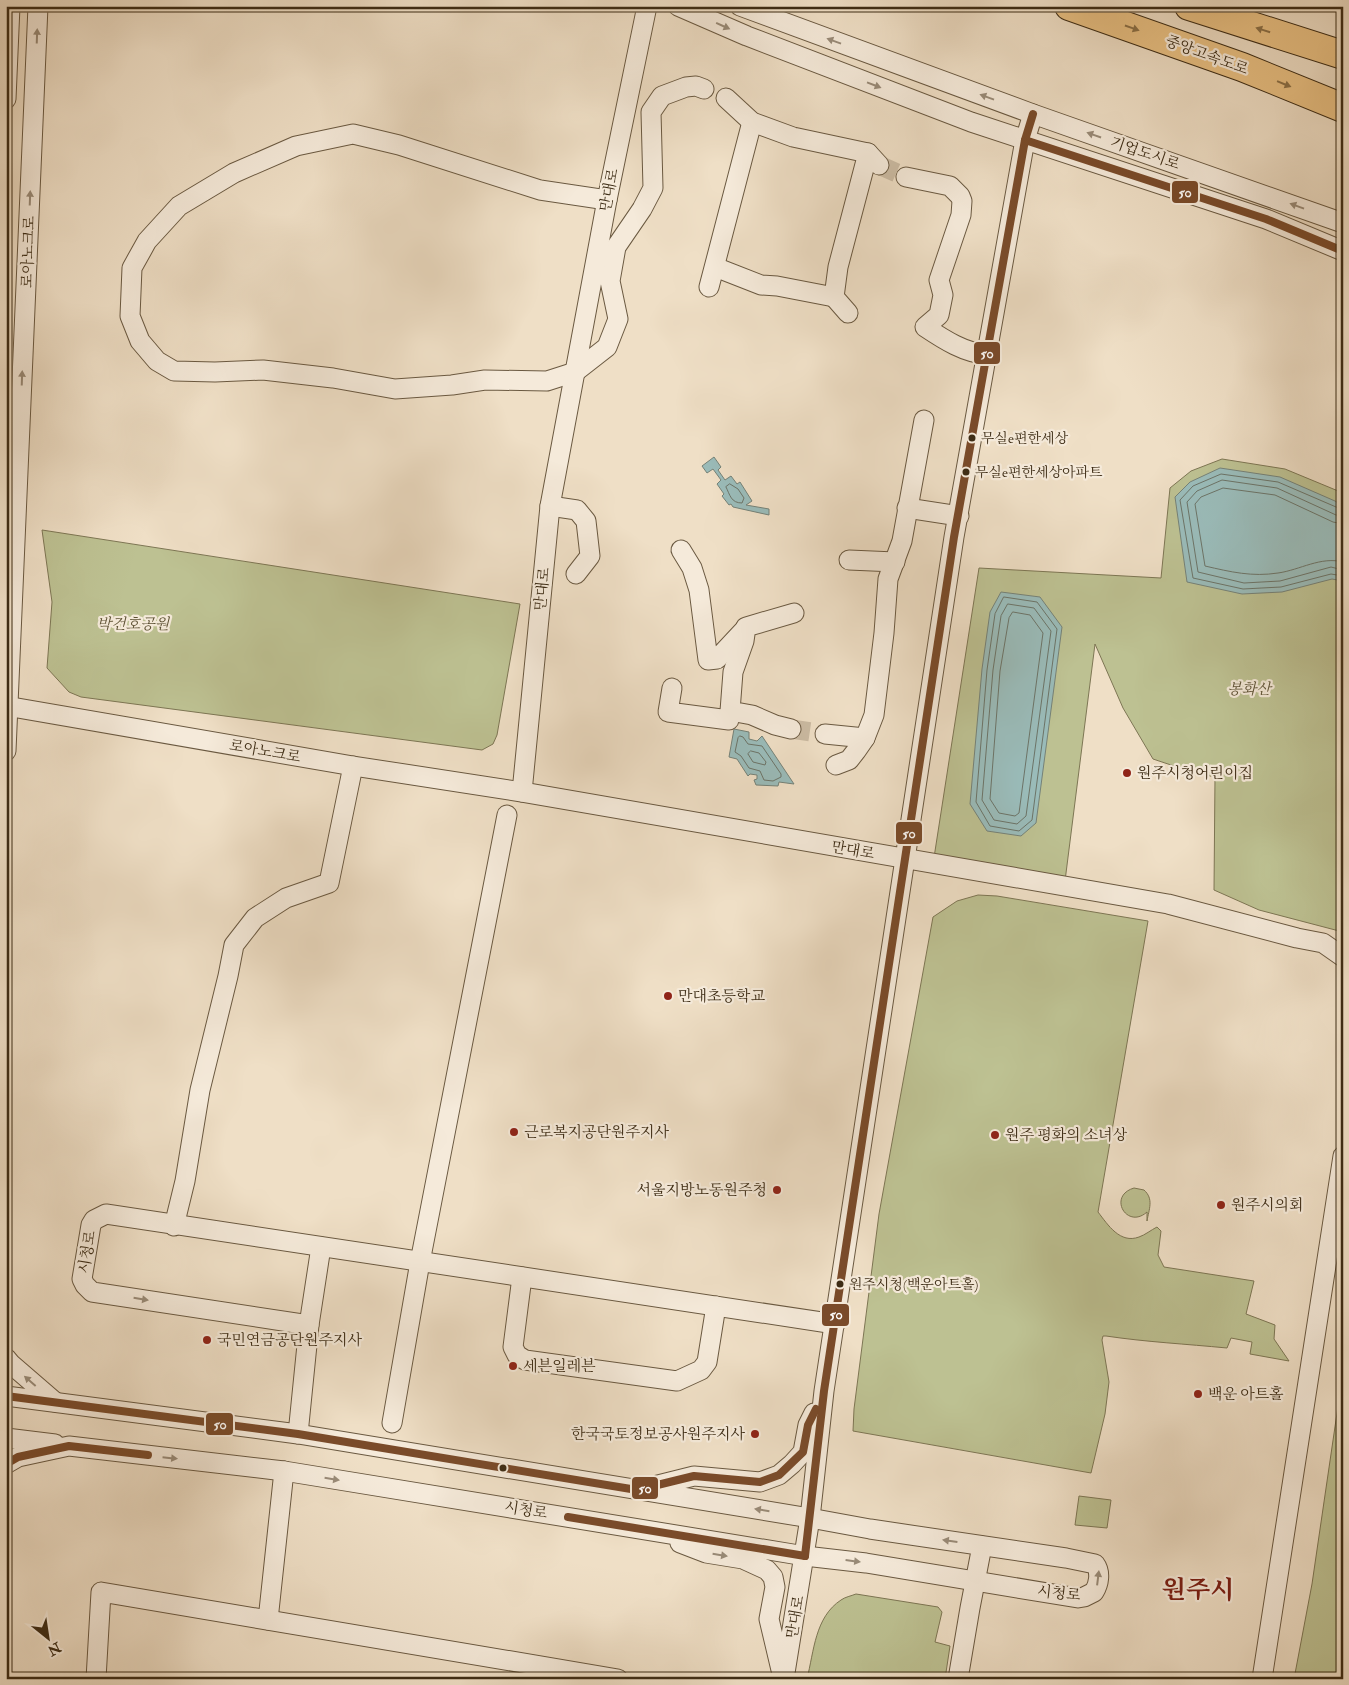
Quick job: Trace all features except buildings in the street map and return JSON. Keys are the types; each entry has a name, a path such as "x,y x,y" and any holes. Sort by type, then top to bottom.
{"highway":[{"name":"중앙고속도로","path":"1069,6 1242,67 1343,108"},
{"path":"1189,6 1343,55"}],"street":[{"path":"6,99 10,6"},
{"name":"로아노크로","path":"6,751 38,6"},
{"name":"만대로","path":"647,6 607,200 550,506 522,792 1168,904 1296,938 1323,943 1343,957"},
{"path":"678,6 764,43 972,122 1025,140"},
{"path":"740,6 1033,114 1025,140 959,516 824,1391 810,1518"},
{"path":"607,200 540,190 399,145 353,134 296,146 234,173 179,206 146,241 132,268 130,316 140,341 157,361 174,371 263,370 333,378 394,389 452,385 485,380 547,381 576,372 606,347 618,319 610,281 616,247 642,209 653,188 651,112 662,96 686,87 696,86 704,89"},
{"path":"726,98 752,122 793,138 873,159 838,267 834,297"},
{"name":"기업도시로","path":"1033,114 1343,223"},
{"path":"709,287 752,122"},
{"name":"기업도시로","path":"1025,140 1266,219 1343,251"},
{"path":"906,177 950,186 960,196 962,202 961,215 939,280 943,295 939,315 925,327 938,336 976,354 987,354"},
{"path":"715,267 761,285 778,286 834,297 848,313"},
{"path":"836,765 849,760 865,738 874,715 888,579 902,541 924,420"},
{"path":"550,506 577,510 586,521 590,556 576,574"},
{"path":"907,508 959,516"},
{"path":"681,550 692,568 699,590 708,660 717,659 746,627 794,613"},
{"path":"848,560 895,562"},
{"path":"672,688 668,712 729,720 733,672 744,641 746,627"},
{"name":"로아노크로","path":"7,707 353,766 522,792"},
{"path":"730,711 752,716 775,726 791,729"},
{"path":"825,734 865,738"},
{"path":"174,1226 185,1181 200,1090 234,945 255,918 286,898 329,883 353,766"},
{"path":"392,1423 420,1262 508,815"},
{"path":"1262,1679 1343,1156"},
{"name":"시청로","path":"309,1326 92,1292 82,1279 91,1225 94,1220 106,1214 174,1226 834,1324"},
{"path":"298,1434 309,1326 321,1247"},
{"path":"522,1277 513,1347 517,1355 525,1360 678,1380 701,1370 707,1362 716,1306"},
{"path":"6,1358 55,1402"},
{"path":"638,1490 694,1476 760,1482 779,1475 803,1452 808,1425 824,1391"},
{"name":"시청로","path":"6,1396 298,1434 870,1529 1066,1558 1095,1564 1099,1570 1094,1592 1078,1598 976,1580 866,1563 805,1556 284,1471 69,1446"},
{"path":"6,1438 69,1446"},
{"path":"6,1464 18,1457 69,1446"},
{"path":"268,1620 284,1471"},
{"name":"만대로","path":"784,1679 810,1518"},
{"path":"641,1529 706,1553 743,1559 767,1570 773,1577 775,1588 769,1620 784,1679"},
{"path":"958,1679 982,1546"},
{"path":"96,1679 101,1592 618,1679"}],"green space":[{"name":"봉화산","path":"1222,459 1285,469 1343,493 1343,932 1259,910 1214,890 1215,777 1192,772 1153,759 1123,708 1095,644 1065,881 933,864 979,568 1161,578 1170,488 1191,471"},
{"name":"박건호공원","path":"42,530 520,604 497,735 493,744 482,750 81,697 69,692 47,668 52,602"},
{"path":"978,895 997,896 1148,921 1098,1212 1115,1232 1126,1238 1139,1237 1157,1227 1161,1231 1158,1255 1164,1267 1254,1281 1246,1314 1275,1325 1274,1339 1289,1361 1250,1354 1252,1342 1231,1338 1227,1348 1103,1336 1102,1340 1109,1382 1105,1414 1091,1473 853,1431 854,1409 879,1214 933,917 957,901"},
{"path":"1134,1188 1144,1190 1149,1197 1150,1204 1147,1221 1147,1212 1133,1217 1123,1210 1122,1198 1126,1192"},
{"path":"1343,1372 1343,1679 1294,1679 1312,1584"},
{"path":"1079,1496 1111,1500 1107,1528 1075,1525"},
{"path":"856,1594 938,1607 942,1612 935,1642 950,1646 945,1679 807,1679 817,1635 826,1616 832,1607 841,1600"}],"water":[{"path":"714,457 721,467 718,470 725,480 731,476 737,484 740,482 752,501 746,505 769,509 769,515 729,505 722,496 724,494 717,484 721,480 713,469 707,473 702,466"},
{"path":"1220,468 1280,477 1343,506 1343,581 1332,579 1282,592 1242,594 1187,582 1175,497 1190,482"},
{"path":"1001,592 1040,597 1062,627 1036,823 1021,836 987,831 970,804 982,669 990,612"},
{"path":"734,729 749,732 749,739 757,741 762,736 794,784 779,782 778,786 756,785 754,780 757,779 757,775 750,774 748,776 737,759 729,757"}],"tunnel":[{"path":"879,165 906,177"},
{"path":"791,729 825,734"}],"transit line":[{"name":"50","path":"805,1556 824,1391 954,537 1025,140 1033,114"},
{"name":"50","path":"1025,140 1266,219 1343,251"},
{"name":"50","path":"6,1396 298,1434 637,1490 694,1476 760,1482 779,1475 803,1452 808,1425 816,1409"},
{"name":"50","path":"6,1464 18,1457 69,1446 148,1455"},
{"name":"50","path":"568,1517 805,1556"}],"place":[{"name":"무실e편한세상","path":"972,438"},
{"name":"무실e편한세상아파트","path":"966,472"},
{"name":"원주시청어린이집","path":"1127,773"},
{"name":"만대초등학교","path":"668,996"},
{"name":"근로복지공단원주지사","path":"514,1132"},
{"name":"원주 평화의 소녀상","path":"995,1135"},
{"name":"서울지방노동원주청","path":"777,1190"},
{"name":"원주시의회","path":"1221,1205"},
{"name":"원주시청(백운아트홀)","path":"840,1284"},
{"name":"국민연금공단원주지사","path":"207,1340"},
{"name":"세븐일레븐","path":"513,1366"},
{"name":"백운 아트홀","path":"1198,1394"},
{"name":"한국국토정보공사원주지사","path":"755,1434"}],"district":[{"name":"원주시","path":"1198,1589"}]}
